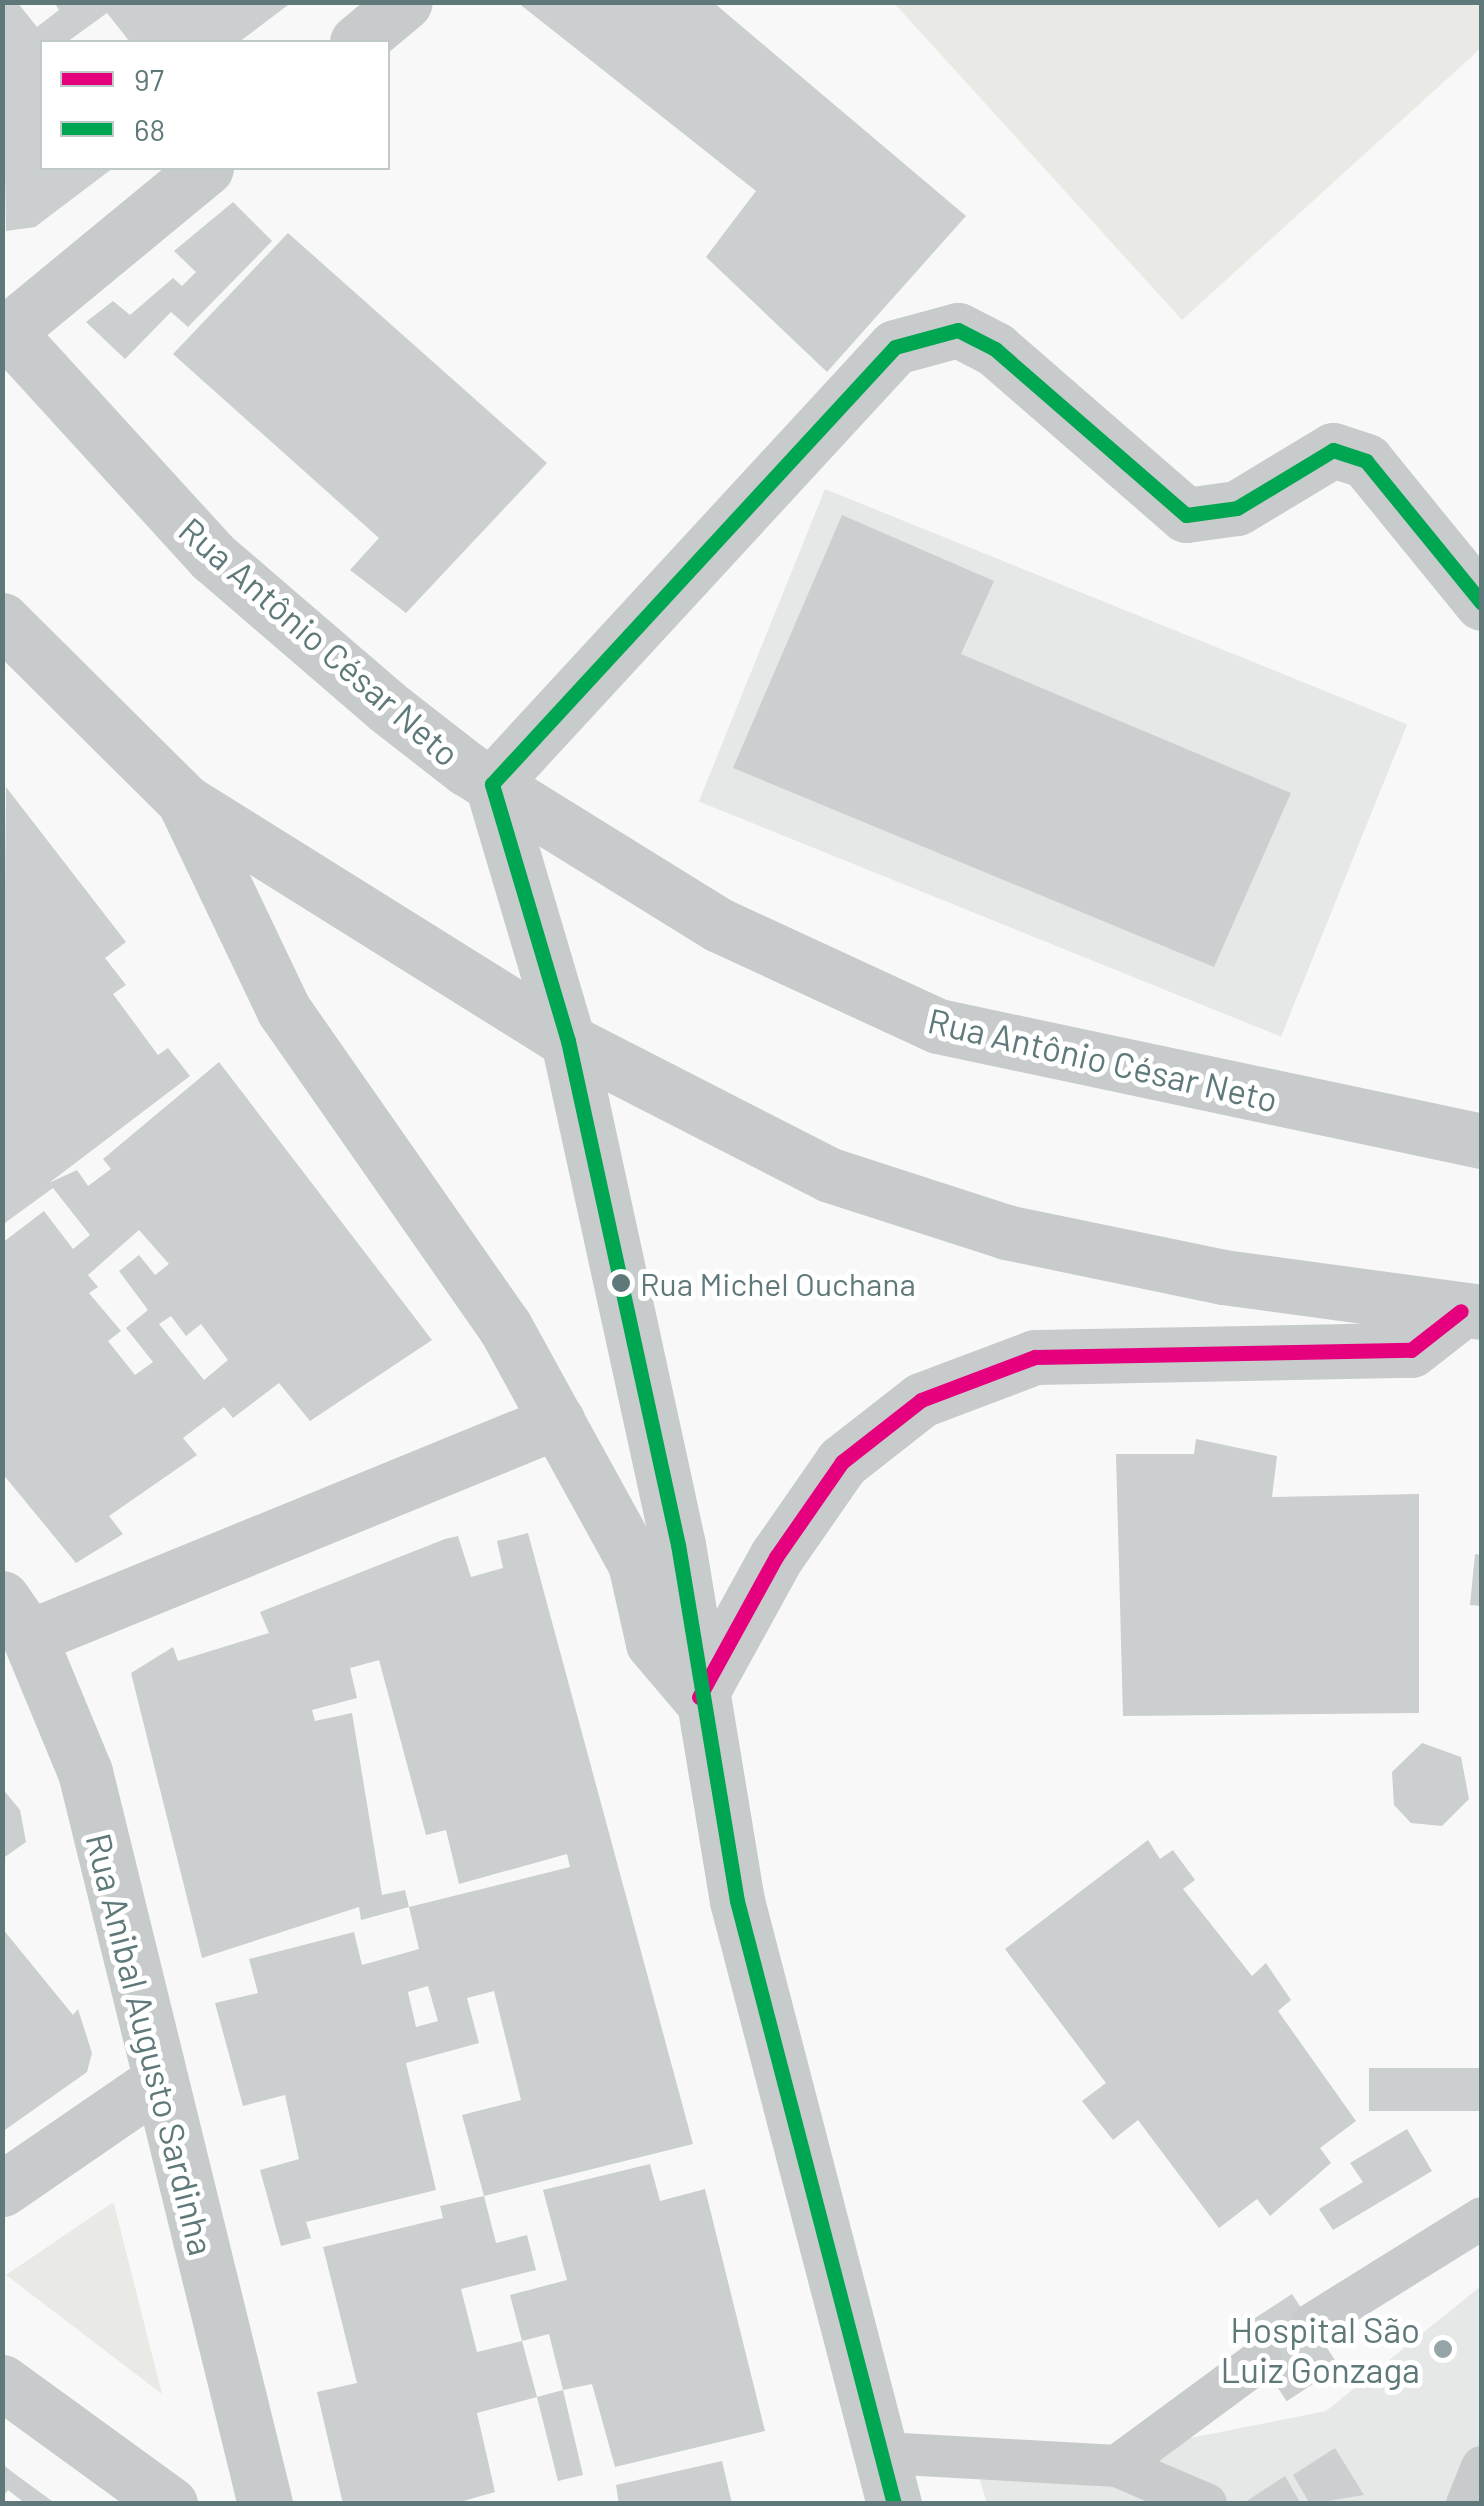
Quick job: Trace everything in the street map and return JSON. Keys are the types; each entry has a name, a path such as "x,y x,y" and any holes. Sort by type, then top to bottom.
{"street":[{"path":"359,40 406,2"},
{"path":"5,329 204,170"},
{"name":"Rua Antônio César Neto","path":"5,329 213,557 492,784 720,925 938,1026 1482,1142"},
{"path":"889,2478 737,1901 699,1697 678,1545 568,1041 492,784 895,348 958,330 996,349 1186,514 1237,508 1334,450 1366,460 1482,603"},
{"path":"2,620 184,801 568,1041 830,1175 1006,1232 1471,1312"},
{"path":"184,801 283,1010 505,1327 635,1563 653,1643 699,1697"},
{"path":"699,1697 842,1462 921,1400 1035,1357 1411,1350 1471,1312"},
{"path":"16,1618 558,1421"},
{"name":"Rua Anibal Augusto Sardinha","path":"16,1618 85,1772 265,2504"},
{"path":"2,2189 159,2081"},
{"path":"2,2382 170,2504"}],"lane":[{"path":"1312,2324 1482,2218"},
{"path":"1117,2466 1262,2360"},
{"path":"889,2478 1117,2466 1206,2504"},
{"path":"1467,2504 1482,2467"}],"shaded area":[{"path":"894,3 1481,3 1481,48 1182,320"},
{"path":"825,489 1407,724 1281,1037 699,801"},
{"path":"114,2204 162,2394 6,2275"},
{"name":"Hospital São Luiz Gonzaga","path":"1481,2286 1481,2503 987,2504 980,2480 1326,2411"}],"building":[{"path":"2,2 17,2 37,27 59,10 54,2 292,2 242,40 128,40 107,13 70,40 40,40 40,170 110,170 35,227 6,231"},
{"path":"517,2 713,2 966,216 827,372 706,257 756,191"},
{"path":"233,202 272,241 188,327 171,312 125,359 86,322 113,301 130,315 173,278 182,286 196,272 174,251"},
{"path":"288,233 547,463 406,613 350,570 379,538 173,354"},
{"path":"842,515 994,581 961,654 1291,793 1214,967 733,768"},
{"path":"6,787 126,942 105,958 126,985 113,994 158,1055 168,1048 190,1076 49,1183 77,1170 88,1186 111,1169 103,1159 219,1062 432,1340 310,1421 279,1383 233,1418 224,1407 183,1438 197,1455 109,1516 123,1534 76,1563 2,1473 2,1243 44,1211 73,1249 90,1235 53,1188 2,1225","holes":["139,1230 169,1264 155,1275 139,1255 119,1271 148,1310 126,1328 153,1362 135,1375 108,1341 121,1331 89,1293 98,1287 88,1275","171,1316 186,1336 201,1324 228,1360 204,1380 159,1324"]},
{"path":"1196,1439 1277,1456 1272,1497 1419,1494 1419,1713 1123,1716 1116,1454 1194,1454"},
{"path":"528,1533 693,2144 484,2196 462,2115 521,2100 494,1991 467,1998 479,2043 406,2063 436,2190 306,2222 311,2238 281,2246 260,2170 299,2159 285,2095 243,2106 215,2003 258,1993 249,1959 354,1932 362,1965 419,1949 409,1907 361,1920 359,1907 202,1958 131,1673 173,1647 178,1661 269,1633 260,1612 445,1539 458,1536 471,1577 503,1568 497,1541","holes":["379,1660 426,1835 446,1830 459,1884 567,1854 570,1867 409,1907 405,1890 382,1895 352,1713 315,1721 312,1710 357,1698 350,1668","428,1986 438,2021 416,2027 408,1992"]},
{"path":"1475,1554 1482,1555 1482,1606 1470,1605"},
{"path":"1422,1743 1461,1757 1469,1799 1442,1826 1411,1823 1394,1805 1392,1772"},
{"path":"2,1788 20,1810 26,1842 2,1859"},
{"path":"1148,1840 1160,1859 1173,1850 1195,1880 1183,1889 1252,1976 1266,1963 1291,2000 1278,2011 1356,2121 1320,2148 1331,2163 1270,2216 1257,2199 1219,2228 1138,2120 1113,2140 1082,2101 1106,2083 1005,1949"},
{"path":"2,1928 73,2015 78,2009 92,2053 87,2072 2,2132"},
{"path":"1369,2068 1482,2068 1482,2111 1369,2111"},
{"path":"1407,2129 1432,2171 1333,2230 1319,2209 1363,2182 1350,2163"},
{"path":"650,2164 660,2201 705,2189 765,2431 615,2467 592,2384 563,2390 549,2334 522,2341 510,2295 567,2280 543,2190"},
{"path":"484,2196 496,2243 527,2235 536,2270 461,2289 477,2352 522,2341 537,2397 477,2413 495,2492 453,2504 343,2504 317,2392 357,2383 323,2247 443,2218 440,2206"},
{"path":"1292,2294 1339,2367 1287,2401 1239,2328"},
{"path":"563,2390 583,2475 558,2481 537,2397"},
{"path":"1335,2448 1364,2495 1310,2504 1293,2475"},
{"path":"722,2461 732,2504 619,2504 616,2485"},
{"path":"2,2464 56,2504 26,2504 8,2490 2,2498"},
{"path":"1285,2476 1301,2504 1242,2504"}],"transit line":[{"name":"68","path":"894,2504 737,1901 678,1545 568,1041 492,784 895,347 958,330 995,349 1186,515 1237,508 1333,450 1366,461 1482,603"},
{"name":"97","path":"699,1697 776,1557 842,1462 921,1400 1035,1357 1411,1350 1461,1311"}],"place":[{"name":"Rua Michel Ouchana","path":"621,1283"},
{"name":"Hospital São Luiz Gonzaga","path":"1443,2349"}]}
